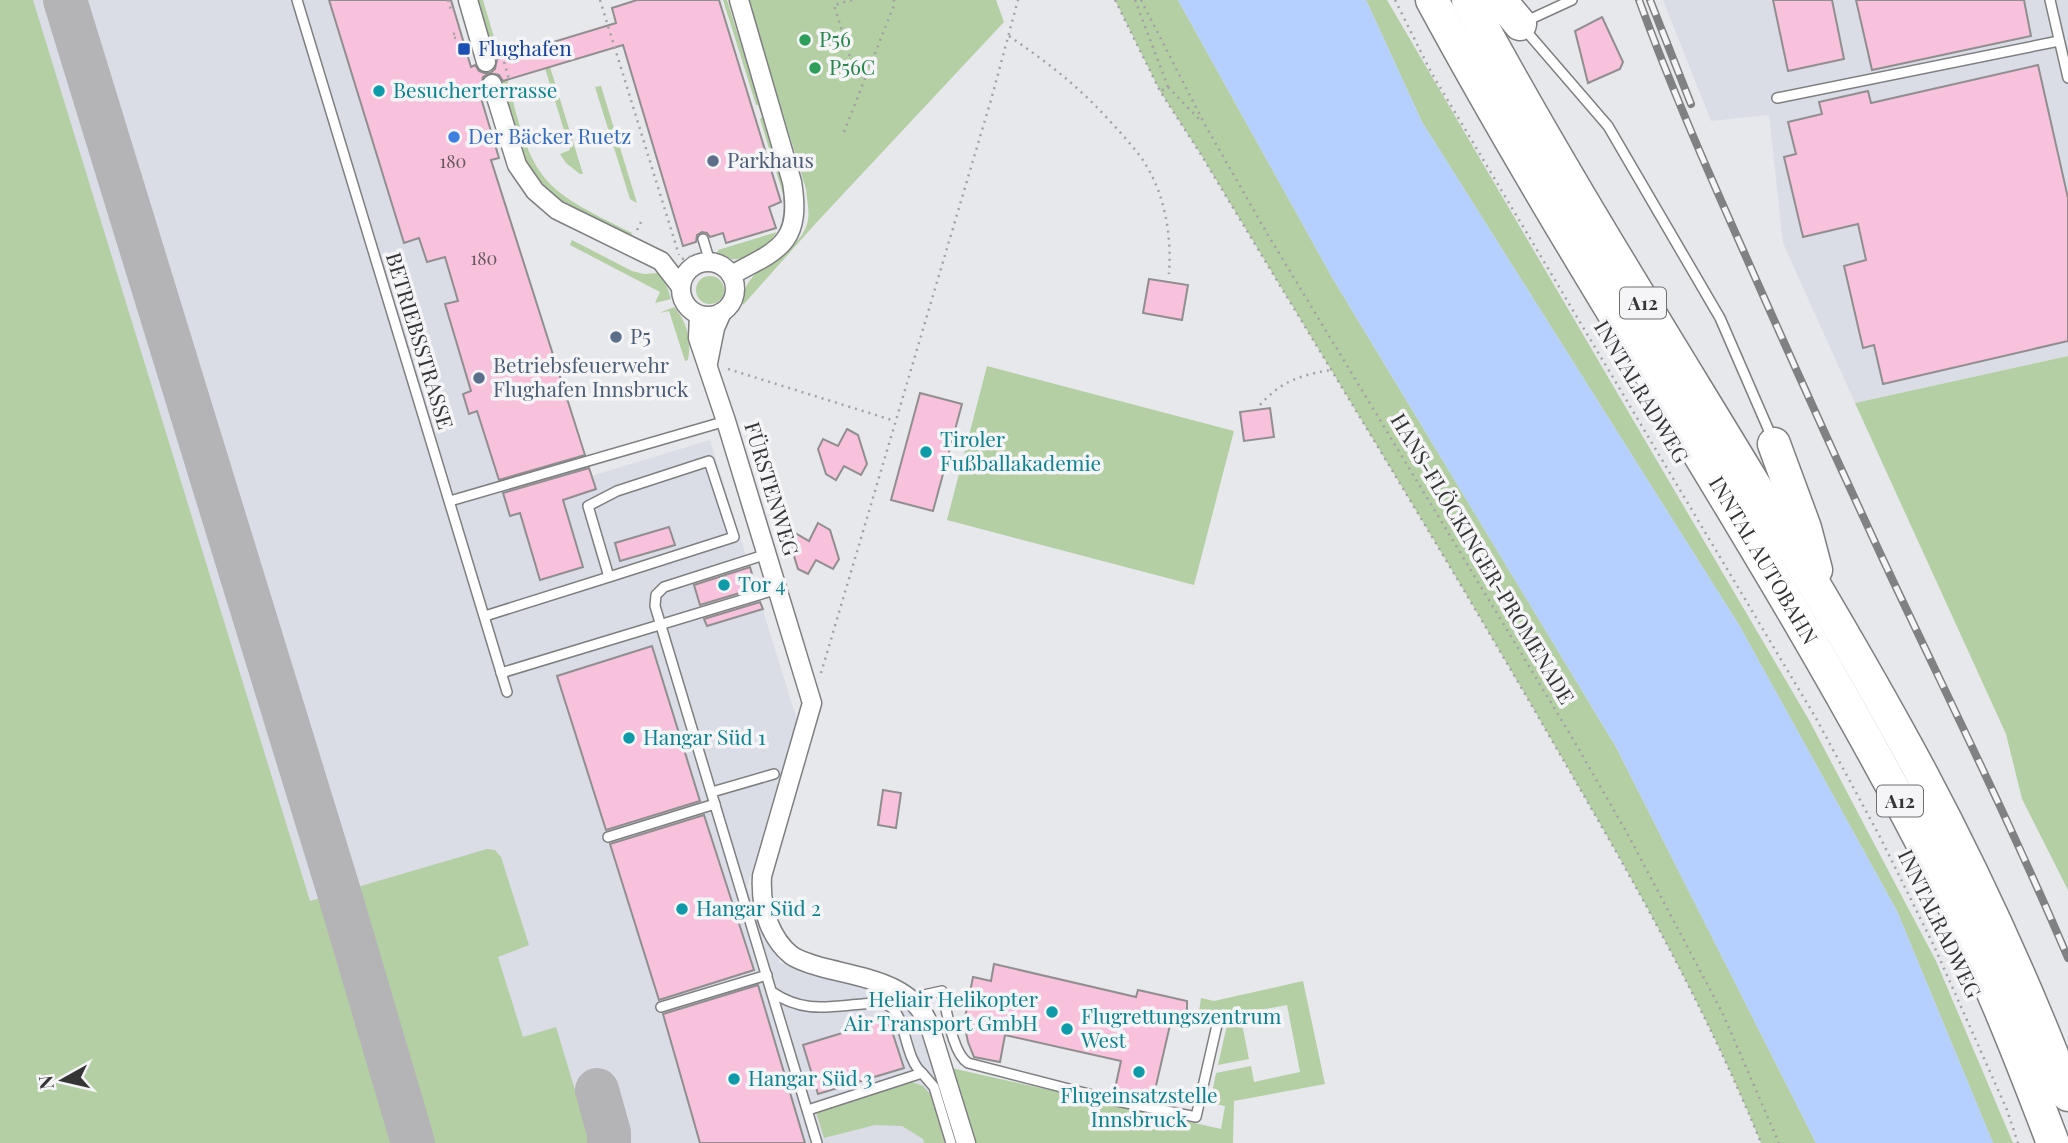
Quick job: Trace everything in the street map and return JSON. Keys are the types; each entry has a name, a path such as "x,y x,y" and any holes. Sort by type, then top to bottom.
{"highway":[{"name":"INNTAL AUTOBAHN","path":"1432,0 1474,79 1840,692 1883,769 1939,875 2010,1030 2053,1143"},
{"name":"INNTAL AUTOBAHN","path":"1468,0 1580,197 1823,602 1919,770 1969,868 2036,1011 2068,1095"},
{"path":"1500,0 1520,24"},
{"path":"1774,444 1805,528 1823,602"}],"street":[{"path":"468,0 495,62"},
{"path":"731,275 779,248 794,223 792,181 739,0"},
{"path":"492,84 517,165 535,191 557,210 661,261 681,287"},
{"path":"706,258 731,275 735,291 733,299 722,312 699,315 686,305 682,298 681,287 687,272 706,258"},
{"name":"FÜRSTENWEG","path":"708,363 715,328 722,312"},
{"name":"FÜRSTENWEG","path":"699,315 698,338 812,703"},
{"path":"812,703 762,876 765,914 776,939 792,956 888,985 910,998 927,1019 967,1143"}],"lane":[{"name":"BETRIEBSSTRASSE","path":"297,0 507,692"},
{"path":"1572,0 1520,24 1608,126 1720,318 1774,444"},
{"path":"2050,0 2068,78"},
{"path":"1777,97 2059,41"},
{"path":"703,239 706,258"},
{"path":"450,501 726,421"},
{"path":"485,616 609,577 734,537 709,461 617,491 588,506 609,577"},
{"path":"767,554 664,587 659,590 655,600 817,1143"},
{"path":"501,673 778,589"},
{"path":"712,792 774,774"},
{"path":"608,837 715,804"},
{"path":"661,1007 767,975"},
{"path":"772,992 798,1006 874,1003 889,1006 898,1016 912,1062 934,1087 951,1143"},
{"path":"910,998 942,992 957,1049 962,1059 968,1063 1112,1100 1196,1117 1217,1025"},
{"path":"808,1110 922,1073"}],"path":[{"path":"447,0 452,13"},
{"path":"600,0 680,259 706,258"},
{"path":"832,0 850,57 870,67"},
{"path":"834,5 852,0"},
{"path":"844,132 894,0"},
{"path":"812,703 1018,0"},
{"path":"1115,0 1160,91 1469,598 1636,885 1737,1083 1761,1143"},
{"path":"1135,0 1168,87 1204,124"},
{"name":"HANS-FLÖCKINGER-PROMENADE","path":"1141,0 1204,124 1268,236 1570,734 1627,833 1722,1012 1779,1143"},
{"name":"INNTALRADWEG","path":"1395,0 1431,72 1817,720 1880,837 1934,946 2007,1110 2018,1143"},
{"path":"1009,36 1071,82 1140,156 1154,182 1165,215 1170,250 1169,274"},
{"path":"495,62 508,74"},
{"path":"1160,91 1168,87"},
{"path":"708,363 895,422"},
{"path":"1260,405 1284,383 1331,370"}],"shaded area":[{"path":"0,0 453,0 499,158 491,160 591,476 710,440 797,720 747,887 780,963 896,992 924,1020 962,1143 0,1143"},
{"path":"1663,0 2068,0 2068,356 1855,403 1783,243 1769,115 1711,121"}],"green space":[{"path":"0,0 33,0 310,901 487,849 495,850 501,857 529,945 498,957 523,1037 556,1027 591,1143 0,1143"},
{"path":"476,0 483,0 500,58 493,60"},
{"path":"723,0 727,0 782,173 783,194 760,119 762,117"},
{"path":"748,0 996,0 1004,22 743,305 744,291 750,280 800,238 806,227 808,213 806,189"},
{"path":"1115,0 1178,0 1333,279 1616,747 1816,1143 1761,1143 1688,985 1605,833 1419,514 1160,91"},
{"path":"1366,0 1387,0 1809,720 1936,961 2013,1143 1993,1143 1897,911 1739,625 1422,122"},
{"path":"550,67 583,174 566,163 560,154 570,150 545,68"},
{"path":"507,79 524,140 541,173 570,200 632,233 629,240 564,205 537,179 522,153 512,124 500,82"},
{"path":"601,86 637,203 630,199 595,87"},
{"path":"777,232 758,251 750,255 733,259 716,255 718,250"},
{"path":"572,240 632,271 658,273 671,299 655,303 660,292 570,245"},
{"path":"710,276 720,280 724,290 720,300 710,304 700,300 696,290 700,280"},
{"path":"674,307 689,338 688,360 685,361 669,311 659,313"},
{"path":"2068,356 2068,890 2022,799 2006,734 1855,403"},
{"path":"987,366 1234,431 1194,585 947,520"},
{"path":"1303,981 1325,1084 1234,1101 1233,1143 970,1143 947,1067 1221,1129 1225,1106 1210,1103 1216,1073 1251,1066 1254,1082 1300,1072 1287,1005 1240,1014 1249,1059 1218,1065 1227,1025 1198,1019 1201,998 1214,1001"},
{"path":"912,1082 923,1086 930,1094 945,1143 924,1143 923,1139 902,1126 875,1125 824,1138 816,1112"}],"water":[{"path":"1178,0 1366,0 1422,122 1739,625 1897,911 1993,1143 1816,1143 1616,747 1333,279"}],"building":[{"path":"329,0 451,0 471,67 475,65 479,71 489,73 483,77 481,87 478,88 499,158 491,160 585,455 499,480 477,411 469,414 463,394 471,391 445,304 458,301 445,257 427,262 419,238 404,243"},
{"name":"Parkhaus","path":"637,0 719,0 781,202 769,207 776,228 726,243 723,233 710,237 702,232 697,235 696,242 683,246 623,45 503,81 499,75 489,73 495,69 497,59 616,23 612,8"},
{"path":"1773,0 1832,0 1844,59 1788,71"},
{"path":"1856,0 2024,0 2031,36 1872,70"},
{"path":"1602,17 1623,62 1620,69 1588,83 1575,31"},
{"path":"2038,65 2068,198 2068,341 1883,384 1874,345 1863,348 1844,266 1866,260 1858,224 1803,237 1784,157 1796,154 1788,122 1822,114 1819,102 1868,91 1871,103"},
{"path":"1149,279 1188,285 1182,320 1143,313"},
{"name":"Tiroler Fußballakademie","path":"920,393 962,404 933,511 891,500"},
{"path":"1270,408 1274,437 1244,441 1240,412"},
{"path":"847,429 858,435 867,464 861,475 844,466 836,480 826,474 818,449 823,439 838,446"},
{"path":"589,468 596,489 563,500 583,567 540,580 520,513 510,516 503,493"},
{"path":"818,523 830,530 839,559 833,569 816,560 808,574 798,569 790,543 795,533 809,541"},
{"path":"669,527 675,545 620,561 615,543"},
{"path":"750,567 756,588 700,605 694,585"},
{"path":"760,602 763,609 707,626 704,619"},
{"name":"Hangar Süd 1","path":"652,646 700,801 606,830 557,676"},
{"path":"883,790 901,793 896,828 878,825"},
{"name":"Hangar Süd 2","path":"704,815 754,970 659,1000 610,844"},
{"name":"Flugrettungszentrum West","path":"994,964 1136,997 1138,990 1187,1001 1187,1009 1183,1015 1173,1012 1155,1090 1167,1093 1165,1104 1114,1093 1121,1061 1005,1035 1000,1062 974,1057 964,1023 973,977 991,981"},
{"name":"Hangar Süd 3","path":"758,985 805,1143 700,1143 663,1014"},
{"path":"888,1019 904,1068 818,1094 803,1045"}],"taxiway":[{"path":"65,0 339,892 413,1143"},
{"path":"597,1090 609,1133 609,1143"}],"railway":[{"path":"1639,0 1689,126 1780,333 2005,816 2068,958"},
{"path":"1650,0 1691,104"}],"place":[{"name":"P56","path":"805,40"},
{"name":"Flughafen","path":"464,49"},
{"name":"P56C","path":"815,68"},
{"name":"Besucherterrasse","path":"379,91"},
{"name":"Der Bäcker Ruetz","path":"454,137"},
{"name":"Parkhaus","path":"713,161"},
{"name":"P5","path":"616,337"},
{"name":"Betriebsfeuerwehr Flughafen Innsbruck","path":"479,378"},
{"name":"Tiroler Fußballakademie","path":"926,452"},
{"name":"Tor 4","path":"724,585"},
{"name":"Hangar Süd 1","path":"629,738"},
{"name":"Hangar Süd 2","path":"682,909"},
{"name":"Heliair Helikopter Air Transport GmbH","path":"1052,1012"},
{"name":"Flugrettungszentrum West","path":"1067,1029"},
{"name":"Flugeinsatzstelle Innsbruck","path":"1139,1072"},
{"name":"Hangar Süd 3","path":"734,1079"}]}
